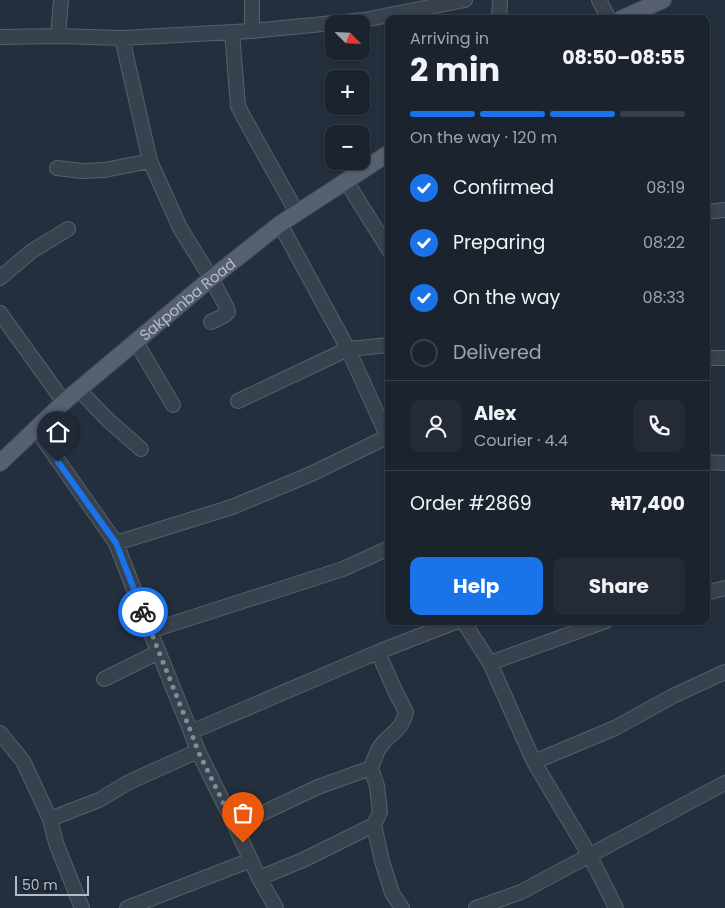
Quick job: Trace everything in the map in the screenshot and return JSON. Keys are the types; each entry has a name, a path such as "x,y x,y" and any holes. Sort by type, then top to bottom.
{"main road":[{"path":"630,15 663,0"},
{"name":"Sakponba Road","path":"0,463 64,402 212,278 280,224 385,156"}],"street":[{"path":"58,36 61,0"},
{"path":"252,0 252,31"},
{"path":"391,15 465,0"},
{"path":"499,15 500,0"},
{"path":"599,0 607,15"},
{"path":"0,37 122,38 252,31 364,20 385,16"},
{"path":"232,32 238,106 298,212"},
{"path":"122,38 150,161 180,228 212,278 228,312 211,322"},
{"path":"57,168 82,171 104,170 150,161"},
{"path":"346,181 385,244"},
{"path":"710,212 725,210"},
{"path":"280,224 348,349 385,432"},
{"path":"0,278 32,251 68,229"},
{"path":"0,313 64,402"},
{"path":"136,342 173,405"},
{"path":"238,401 348,349 385,345"},
{"path":"710,358 725,358"},
{"path":"79,390 108,420 141,449"},
{"path":"36,429 116,543 198,751 259,878 275,907"},
{"path":"116,543 232,507 385,440"},
{"path":"710,462 725,462"},
{"path":"150,631 343,569 385,550"},
{"path":"710,593 725,588"},
{"path":"191,732 378,652 448,625"},
{"path":"466,625 490,663 534,762 590,856 616,908"},
{"path":"490,663 595,625"},
{"path":"104,679 159,652"},
{"path":"378,652 406,712 398,729 381,744 371,768 377,786 380,812 374,825 392,893 402,908"},
{"path":"534,762 615,728 673,696 725,672"},
{"path":"0,733 23,761 50,819 56,843 82,908"},
{"path":"50,819 99,800 129,782 198,751"},
{"path":"235,826 318,787 371,768"},
{"path":"476,908 521,892 725,783"},
{"path":"259,878 303,860 374,825"},
{"path":"127,908 251,860"}],"way so far":[{"path":"143,612 198,751 243,843"}],"route":[{"path":"58,462 116,543 143,612"}]}
